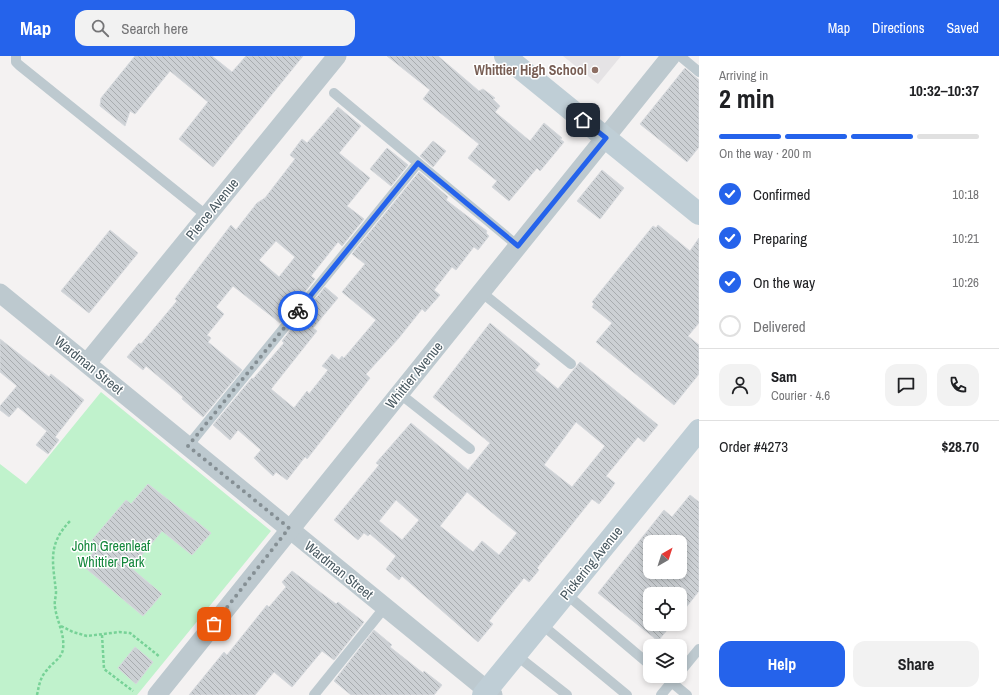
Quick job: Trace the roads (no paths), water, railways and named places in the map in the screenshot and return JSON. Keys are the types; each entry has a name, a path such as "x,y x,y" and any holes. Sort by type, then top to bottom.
{"street":[{"name":"Pierce Avenue","path":"87,363 337,56"},
{"path":"505,56 699,214"},
{"name":"Whittier Avenue","path":"157,695 289,528 672,56"},
{"name":"Wardman Street","path":"0,293 289,528 488,694"},
{"name":"Pickering Avenue","path":"488,694 516,654 699,430"}],"lane":[{"path":"16,56 16,62 19,65 207,216"},
{"path":"680,56 699,72"},
{"path":"334,93 518,246"},
{"path":"188,446 418,163"},
{"path":"481,292 571,364"},
{"path":"399,393 470,449"},
{"path":"566,594 643,659"},
{"path":"314,695 385,607"},
{"path":"541,624 627,695"},
{"path":"687,664 698,652"},
{"path":"516,654 567,695"},
{"path":"661,695 668,683"},
{"path":"676,683 687,695"}],"place":[{"name":"Whittier High School","path":"595,70"}],"park label":[{"name":"John Greenleaf Whittier Park","path":"111,554"}]}
